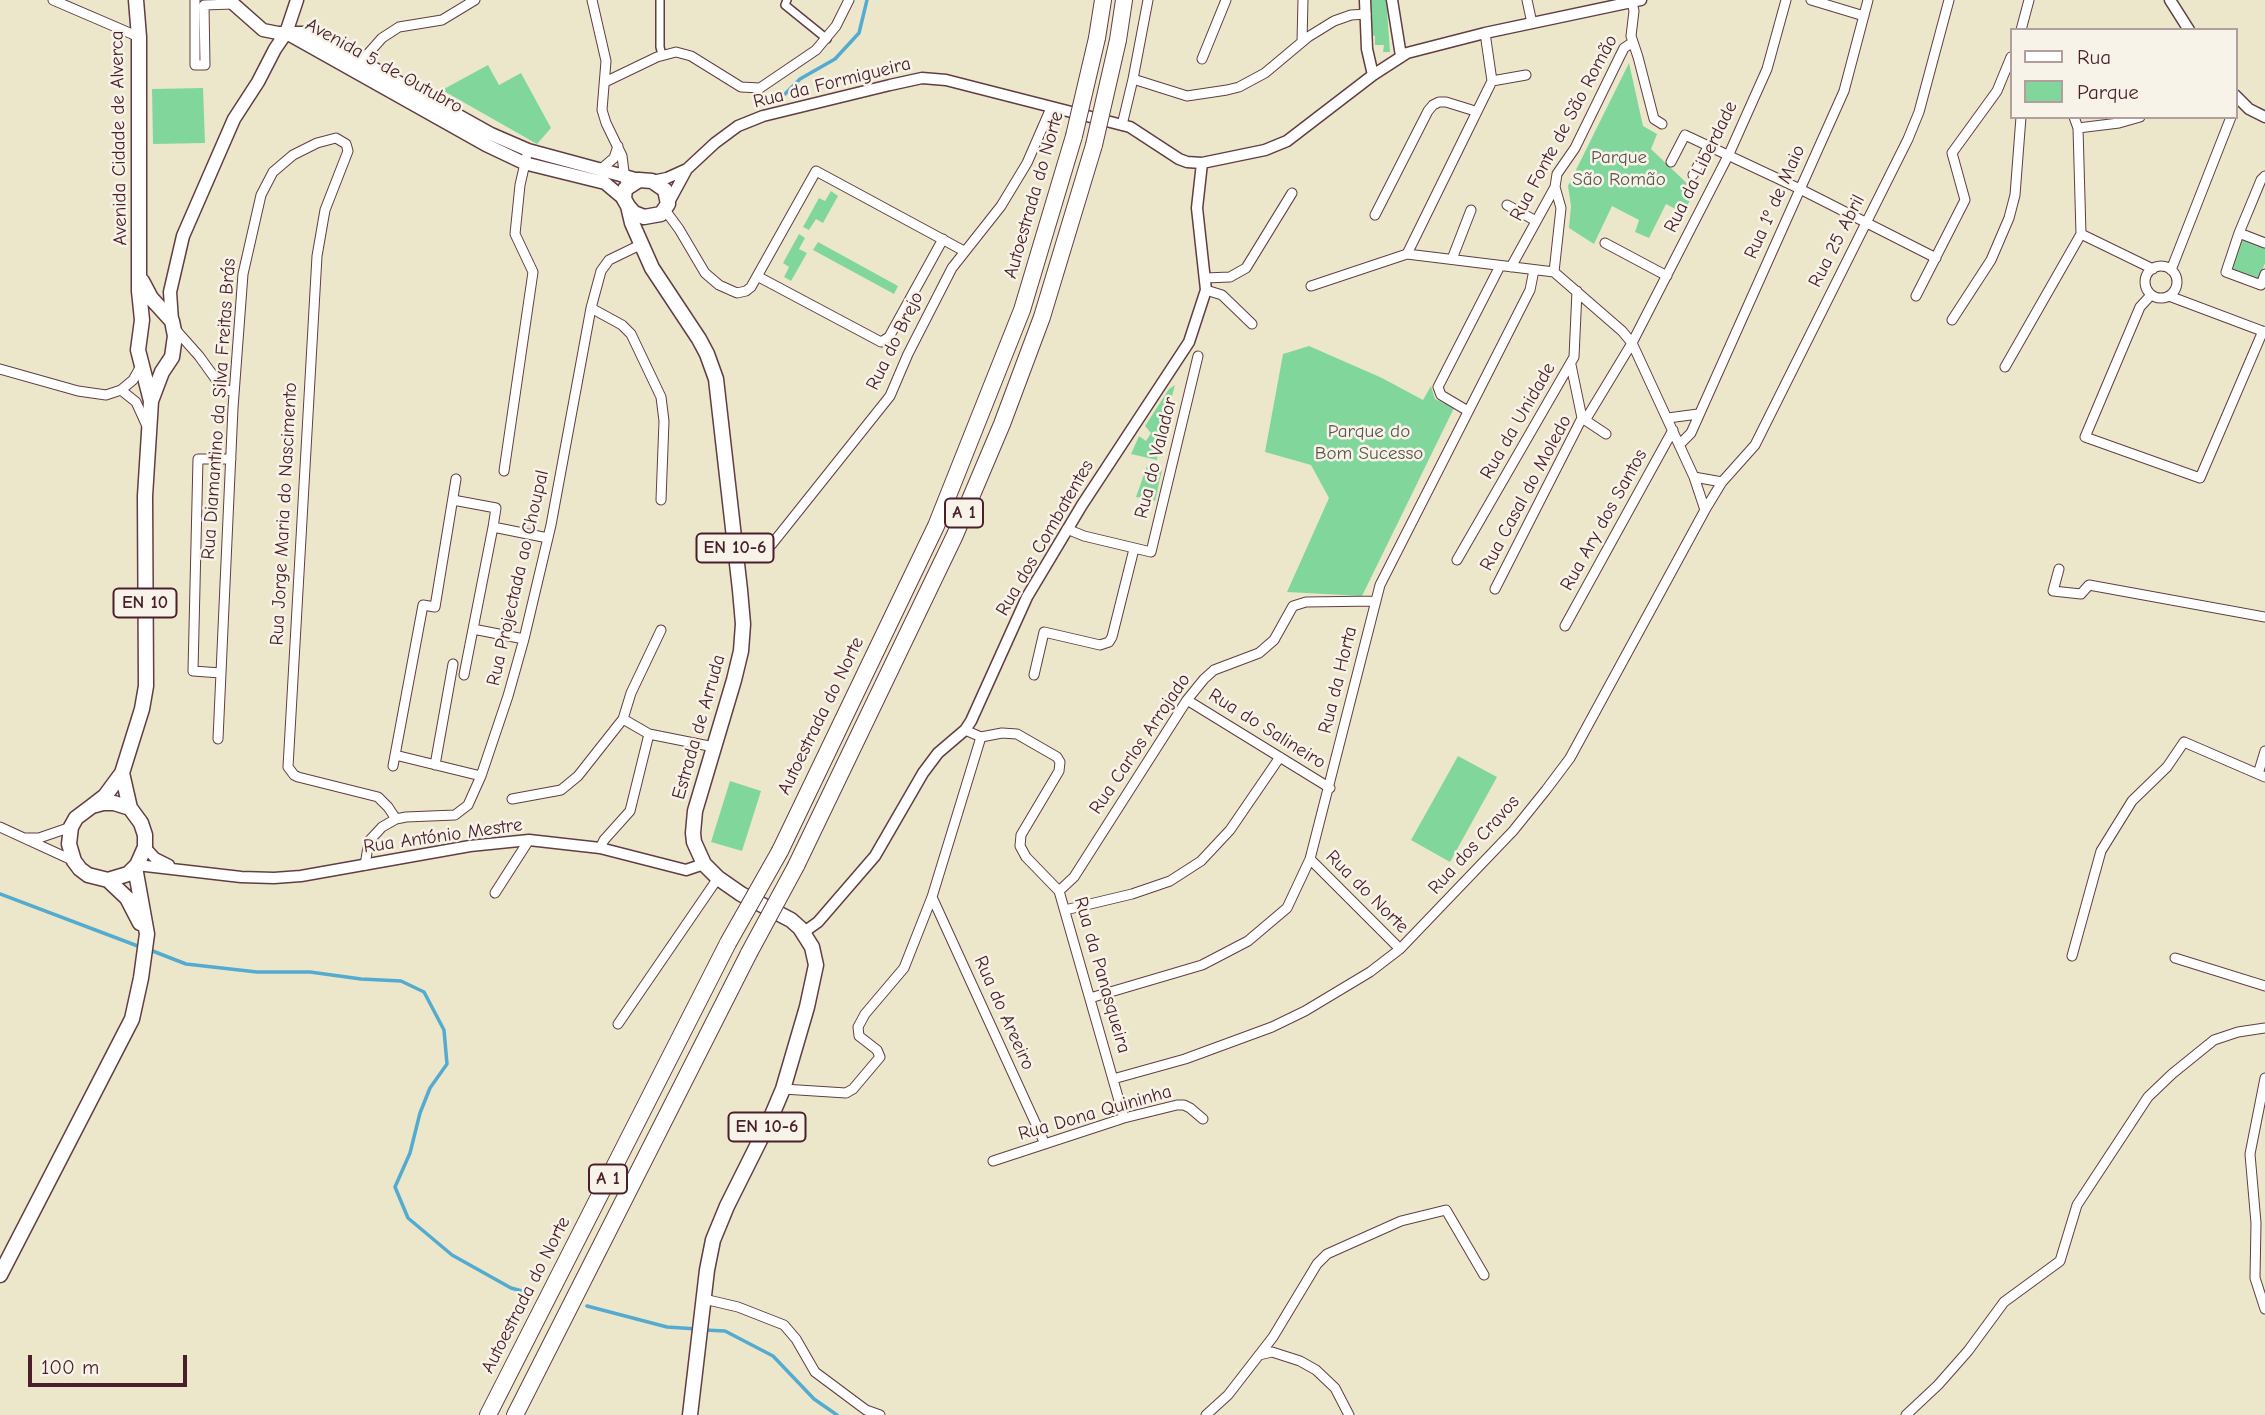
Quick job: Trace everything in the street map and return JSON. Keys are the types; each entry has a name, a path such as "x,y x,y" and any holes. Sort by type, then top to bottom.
{"highway":[{"name":"Autoestrada do Norte","path":"488,1415 728,943 779,850 936,526 1022,310 1074,136 1103,0"},
{"name":"A 1","path":"515,1415 796,866 955,535 1002,424 1042,317 1094,145 1118,40 1124,0"}],"main road":[{"name":"Avenida Cidade de Alverca","path":"136,0 139,37 139,291 142,320 138,350 151,401"},
{"path":"142,320 149,312 169,320 170,292 183,236 234,119 286,33 297,0"},
{"name":"Avenida 5 de Outubro","path":"231,2 263,30 286,33 358,67 390,90 486,145 610,186 632,188"},
{"name":"Avenida 5 de Outubro","path":"526,157 600,170 632,188"},
{"path":"642,244 645,233 663,210 665,190 632,188 639,215 649,217 663,210"},
{"name":"Estrada de Arruda","path":"632,188 632,223 652,268 699,339 716,379 743,624 741,650 694,821 694,842 704,864 718,878 741,894 791,920 804,932"},
{"name":"Avenida Cidade de Alverca","path":"92,806 105,796 122,774 142,709 145,686 145,496 151,401 162,372 172,357 175,343 169,320 151,298 140,276"},
{"path":"143,368 156,374 162,372"},
{"path":"71,827 69,844 74,861 88,875 108,880 118,878 136,866 145,847 145,835 141,823 130,808 122,774"},
{"path":"92,806 114,803 130,808"},
{"name":"EN 10","path":"71,827 84,811 92,806"},
{"path":"0,1275 131,1019 145,953 146,922 136,866"},
{"path":"108,880 132,905 139,922 145,953"},
{"name":"EN 10-6","path":"690,1415 709,1260 717,1230 783,1089 814,977 814,954 804,932"}],"street":[{"path":"53,0 139,37"},
{"path":"195,0 195,65 205,65 204,5 231,2"},
{"path":"358,67 382,38 399,27 442,20 475,0"},
{"path":"592,0 607,68 601,105 603,117 618,144 632,188"},
{"path":"660,0 662,55"},
{"path":"787,0 785,5 827,39"},
{"path":"605,82 662,55 676,52 691,56 736,85 755,89 767,85 808,57 827,39 842,18 849,0"},
{"path":"1122,125 1147,0"},
{"path":"1202,59 1226,0"},
{"path":"1302,42 1303,0"},
{"path":"1365,0 1367,49 1373,75"},
{"path":"1392,0 1401,56"},
{"path":"1527,0 1532,23"},
{"name":"Rua da Liberdade","path":"1632,343 1729,154 1767,69 1786,0"},
{"path":"1811,0 1864,16"},
{"name":"Rua 1º de Maio","path":"1679,445 1691,433 1844,91 1868,0"},
{"name":"Rua 25 Abril","path":"1722,482 1755,445 1867,222 1919,112 1950,0"},
{"path":"2022,28 2029,0"},
{"path":"2170,0 2188,28"},
{"path":"1202,163 1282,144 1401,56 1427,46 1637,1"},
{"name":"Rua Fonte de São Romão","path":"1511,267 1555,187 1557,174 1575,148 1624,48 1633,42 1630,32 1637,1"},
{"path":"1133,79 1188,96 1239,87 1265,73 1302,42 1343,16 1366,14"},
{"path":"1407,254 1492,81 1485,33"},
{"path":"1633,42 1654,119 1662,124"},
{"path":"1916,296 1965,200 1952,153 1997,91 2010,59"},
{"path":"1492,81 1526,75"},
{"name":"Rua da Formigueira","path":"663,210 687,169 727,133 750,121 922,78 946,80 1122,125 1137,131 1179,159 1202,163"},
{"path":"1375,215 1433,105 1446,102 1475,111"},
{"path":"2238,103 2265,117"},
{"name":"Rua do Brejo","path":"736,558 758,553 772,544 883,406 897,385 908,354 952,268 1001,205 1027,163 1051,107"},
{"path":"1952,320 1991,260 2009,218 2015,195 2021,119"},
{"path":"2005,367 2081,234 2078,128 2075,119"},
{"path":"2078,128 2133,119"},
{"path":"2171,270 2230,119"},
{"path":"1671,162 1685,135 1729,154 1936,258"},
{"name":"Rua Diamantino da Silva Freitas Brás","path":"218,738 234,392 243,274 261,195 273,172 293,155 330,138 341,139 346,144"},
{"name":"Rua Jorge Maria do Nascimento","path":"346,144 347,155 325,210 318,245 288,762 290,771 298,777 378,797 396,819"},
{"path":"600,170 614,158 618,144"},
{"path":"1693,176 1709,145"},
{"path":"504,471 533,272 515,234 526,157"},
{"name":"Rua dos Combatentes","path":"804,932 824,915 875,856 923,774 945,746 965,730 971,721 1027,597 1067,529 1189,342 1205,284 1197,208 1202,163"},
{"name":"Rua da Formigueira","path":"632,188 687,169"},
{"path":"663,210 679,229 705,273 732,292 741,293 749,289 816,171 964,251"},
{"path":"2265,176 2261,180 2225,272 2260,285 2265,274"},
{"path":"1554,272 1561,208 1555,187"},
{"path":"1205,284 1230,277 1246,268 1292,193"},
{"path":"1507,205 1535,221"},
{"path":"1452,259 1471,210"},
{"path":"2239,233 2265,243"},
{"path":"2081,234 2153,269"},
{"path":"757,276 881,342 889,337 943,239"},
{"path":"1605,243 1667,276"},
{"name":"Rua Projectada ao Choupal","path":"396,819 455,815 468,805 481,776 509,696 524,639 548,538 574,411 591,308 601,271 604,264 642,244"},
{"path":"1311,286 1407,254 1554,272 1622,331 1632,343 1694,477 1705,510"},
{"path":"1468,411 1441,395 1438,387 1500,266"},
{"path":"2151,295 2140,307 2085,437 2200,478 2264,332 2169,296 2160,298 2151,295 2145,281 2153,269 2162,267 2171,270 2176,278 2169,296"},
{"name":"Rua da Horta","path":"1090,998 1202,965 1248,941 1287,908 1310,859 1380,585 1530,290 1534,271"},
{"path":"1205,284 1222,295 1252,324"},
{"name":"Rua da Unidade","path":"1457,560 1571,365 1576,351 1577,291"},
{"path":"591,308 622,325 631,334 661,397 664,421 661,500"},
{"path":"169,320 220,385 234,392"},
{"name":"Rua Casal do Moledo","path":"1495,589 1582,418 1586,419 1632,343"},
{"path":"172,357 183,353 199,356"},
{"name":"Rua do Valador","path":"1134,549 1151,552 1198,356"},
{"path":"1571,365 1582,418 1606,434"},
{"path":"0,369 78,391 106,395 121,390 143,368"},
{"path":"121,390 139,406 149,430"},
{"path":"1668,418 1698,414"},
{"name":"Rua Ary dos Santos","path":"1565,626 1673,430"},
{"path":"221,673 193,671 198,459 231,459"},
{"path":"1694,477 1722,482"},
{"path":"393,766 423,606 435,607 456,479"},
{"name":"Rua dos Cravos","path":"1113,1079 1185,1059 1272,1027 1338,992 1400,949 1513,831 1570,758 1722,482"},
{"path":"453,500 496,508 464,675"},
{"path":"493,527 548,538"},
{"path":"1034,675 1045,632 1100,645 1111,639 1134,549 1067,529"},
{"path":"2059,569 2053,591 2081,594 2089,585 2265,617"},
{"name":"Rua Carlos Arrojado","path":"1059,891 1074,877 1203,679 1214,670 1259,653 1274,640 1293,606 1306,601 1376,601"},
{"path":"473,629 524,639"},
{"path":"512,799 566,788 578,776 623,719 631,693 661,630"},
{"path":"435,765 453,664"},
{"name":"Rua do Salineiro","path":"1187,700 1330,788"},
{"path":"623,719 649,734 715,747"},
{"name":"Rua da Panasqueira","path":"965,730 981,737 1002,733 1017,734 1057,757 1060,762 1059,771 1021,835 1021,850 1059,891 1124,1118"},
{"path":"600,848 630,811 649,734"},
{"path":"783,1089 846,1093 853,1089 880,1057 879,1052 862,1039 858,1027 865,1014 904,968 932,897 981,737"},
{"path":"2072,956 2101,851 2132,801 2167,767 2184,742 2262,775 2265,751"},
{"path":"395,755 481,776"},
{"path":"1065,910 1132,894 1170,881 1201,861 1230,830 1280,757"},
{"path":"365,864 369,841 373,835 396,819"},
{"path":"0,827 74,861"},
{"path":"23,838 39,838 71,827"},
{"path":"495,893 529,840"},
{"name":"Rua António Mestre","path":"136,866 274,878 301,876 470,846 529,840 600,848 686,870 704,864"},
{"name":"Rua António Mestre","path":"145,847 160,862 184,871"},
{"name":"Rua do Norte","path":"1310,859 1400,949"},
{"path":"618,1024 718,878"},
{"name":"Rua do Areeiro","path":"932,897 1045,1144"},
{"path":"2175,958 2265,986"},
{"path":"1906,1415 1952,1368 2004,1303 2060,1261 2077,1205 2148,1097 2214,1040 2238,1032 2265,1028"},
{"path":"2265,1078 2250,1154 2256,1223 2255,1278 2265,1308"},
{"name":"Rua Dona Quininha","path":"993,1161 1124,1118 1184,1105 1203,1119"},
{"path":"2254,1135 2265,1142"},
{"path":"1206,1415 1227,1395 1273,1337 1317,1264 1327,1254 1401,1221 1446,1210 1484,1275"},
{"path":"704,1299 738,1307 784,1325 796,1339 815,1372 866,1410 880,1415"},
{"path":"1259,1355 1272,1352 1300,1361 1316,1370 1335,1388 1349,1415"}],"green space":[{"path":"1368,0 1390,0 1391,8 1387,10 1390,52 1383,52 1384,45 1375,45 1375,36 1371,35"},
{"name":"Parque São Romão","path":"1629,63 1643,126 1657,134 1651,149 1695,191 1683,213 1666,204 1649,238 1635,232 1639,220 1612,206 1594,244 1569,228 1571,206 1568,186"},
{"path":"488,65 499,85 521,73 551,128 537,144 442,90"},
{"path":"203,88 205,143 153,144 152,89"},
{"path":"831,191 838,196 823,223 816,219 809,230 803,227 819,198 825,201"},
{"path":"799,234 805,238 799,249 807,253 791,281 784,277 789,267 783,263"},
{"path":"2238,236 2265,244 2265,263 2258,280 2228,273"},
{"path":"818,242 898,286 894,294 813,250"},
{"name":"Parque do Bom Sucesso","path":"1309,346 1382,378 1423,400 1431,386 1435,399 1454,408 1362,596 1287,592 1329,498 1311,465 1265,452 1283,354"},
{"path":"1175,385 1157,460 1131,454 1139,436 1146,441 1151,433 1145,426 1169,389"},
{"path":"1147,466 1162,470 1155,501 1136,497"},
{"path":"1458,756 1497,777 1450,862 1411,840"},
{"path":"730,781 761,791 742,851 711,842"}],"waterway":[{"path":"785,94 800,79 835,59 859,33 867,0"},
{"path":"0,894 143,948"},
{"path":"150,950 186,964 257,972 310,972 401,981 424,992 444,1030 447,1064 430,1088 420,1113 410,1153 395,1187 408,1218 452,1255 511,1288 533,1294"},
{"path":"587,1306 667,1327 697,1329"},
{"path":"704,1330 725,1331 773,1356 814,1399 837,1415"}]}
